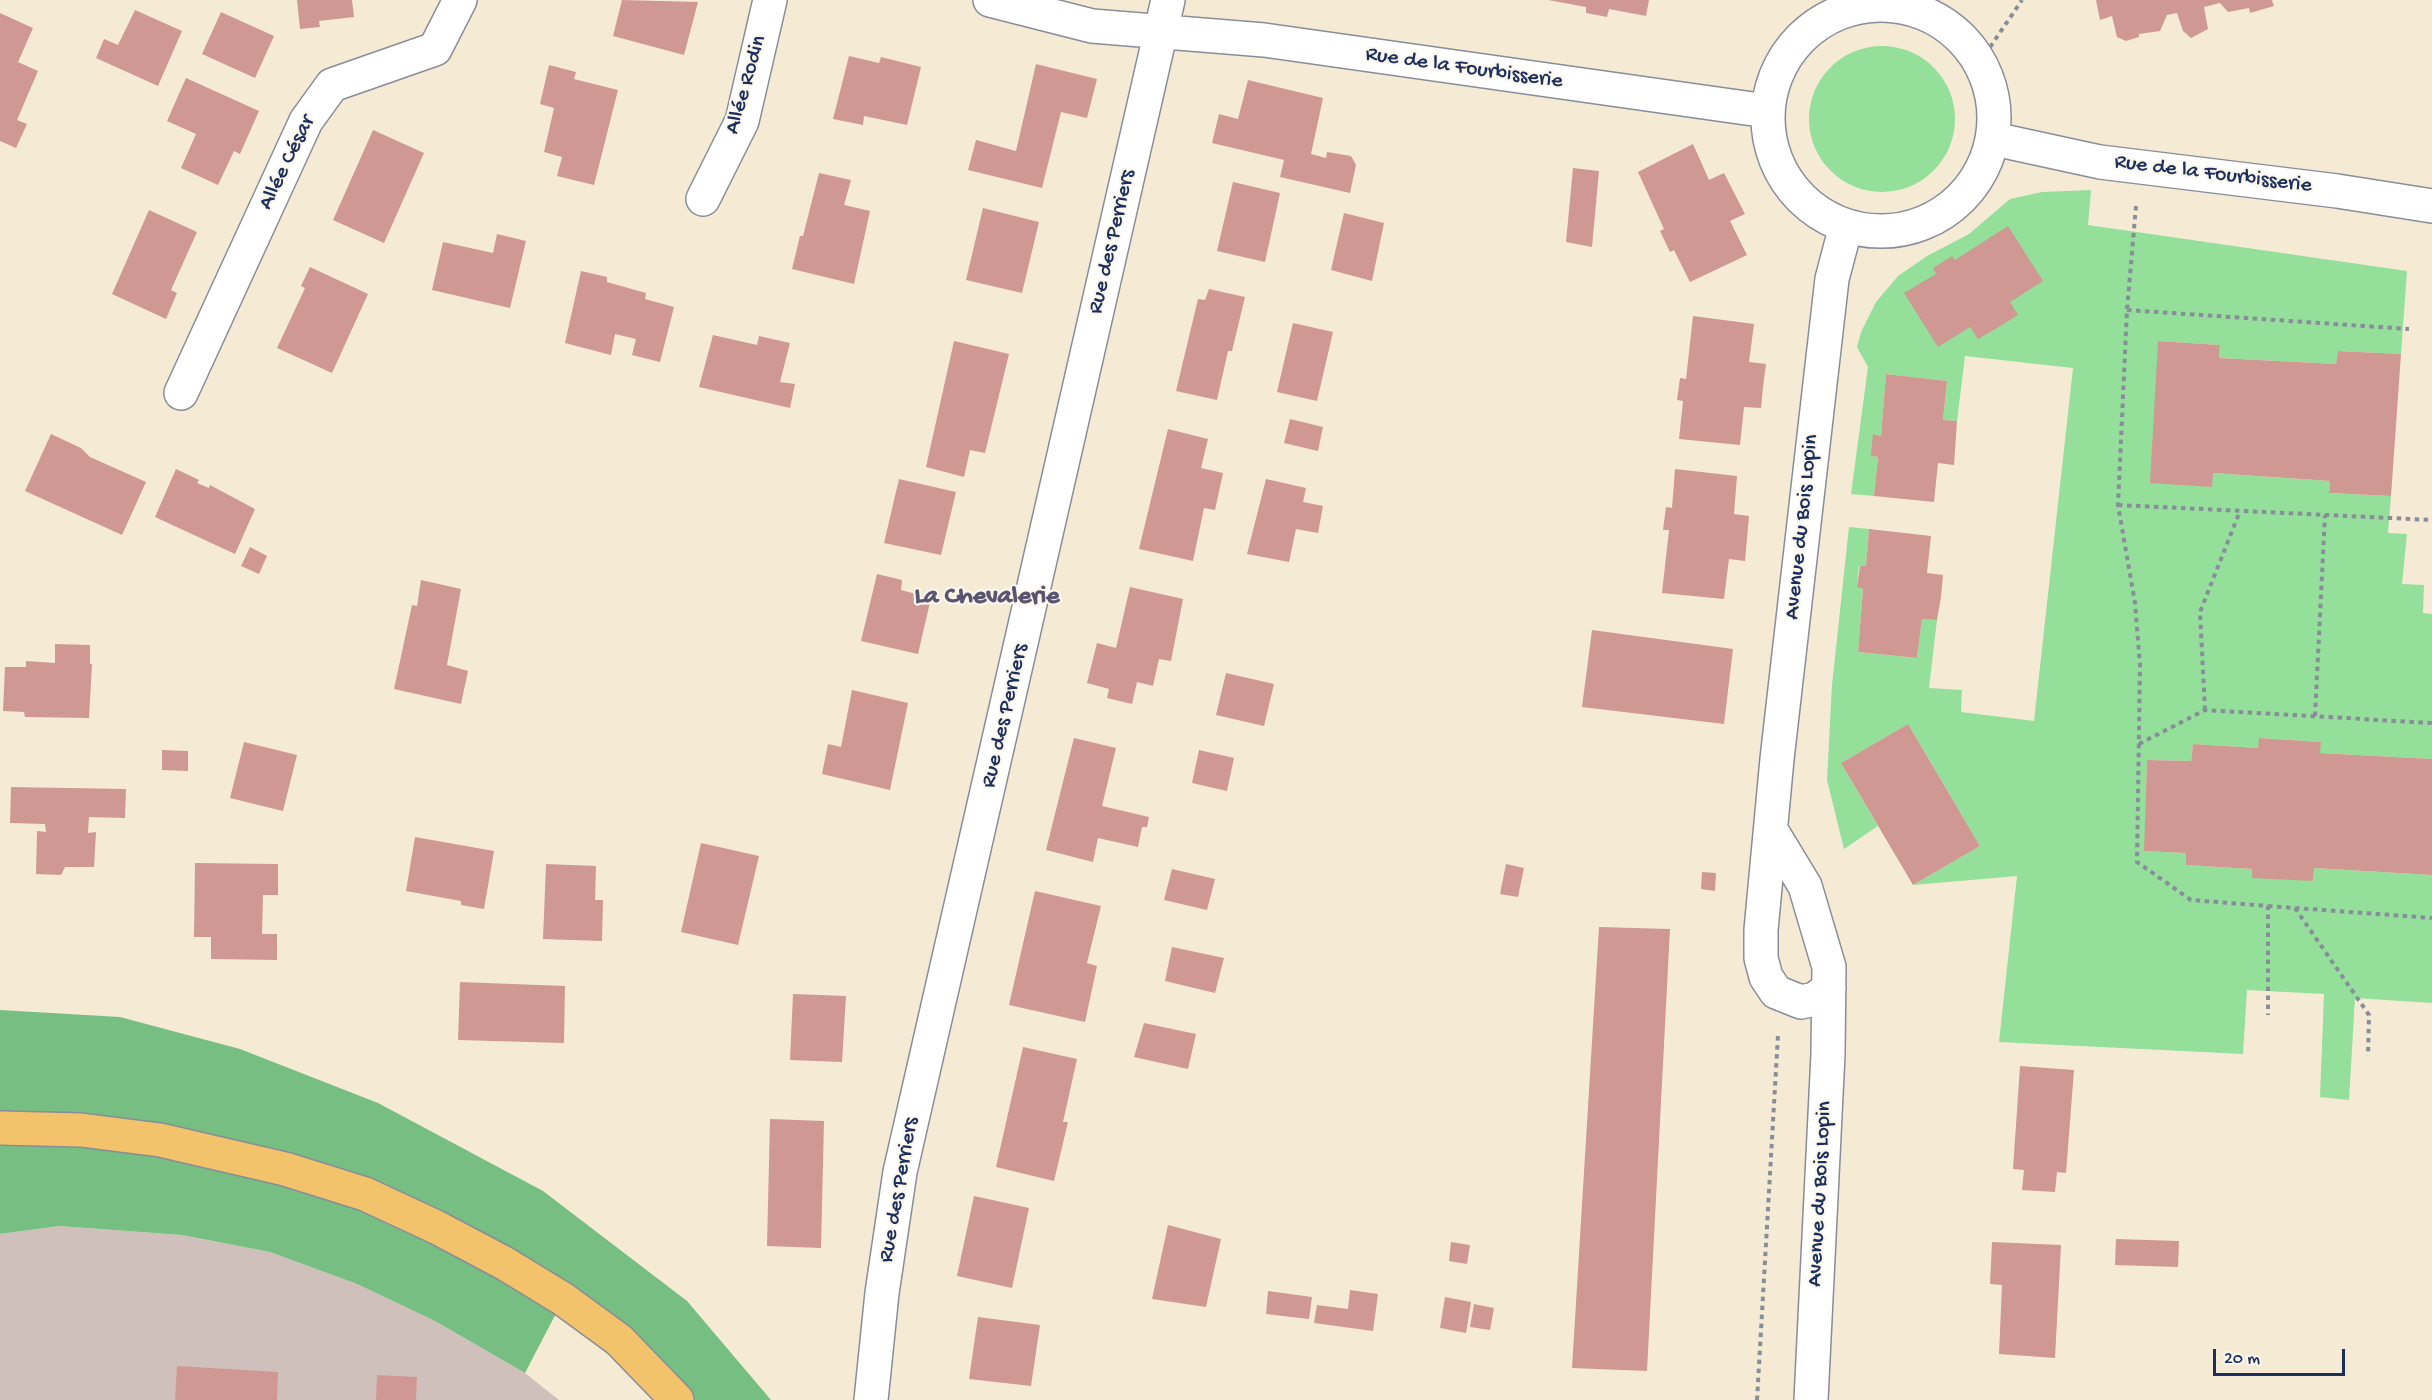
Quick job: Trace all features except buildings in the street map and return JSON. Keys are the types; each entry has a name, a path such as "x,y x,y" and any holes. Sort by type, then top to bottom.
{"highway":[{"path":"0,1128 81,1130 160,1140 275,1166 364,1194 494,1258 563,1299 619,1340 677,1400"}],"street":[{"name":"Allée César","path":"181,393 306,121 332,85 435,49 460,0"},
{"name":"Allée Rodin","path":"703,200 742,121 770,0"},
{"name":"Rue de la Fourbisserie","path":"990,0 1092,26 1164,15 1264,40 1767,111"},
{"path":"1879,5 1926,8 1960,35 1980,62 1995,101 1994,139 1987,164 1972,186 1947,210 1916,226 1881,232 1846,226 1812,209 1787,182 1771,148 1767,111 1773,80 1788,52 1809,29 1839,7 1879,5"},
{"name":"Rue des Perriers","path":"871,1400 882,1293 900,1172 1164,15"},
{"name":"Rue de la Fourbisserie","path":"1994,139 2100,162 2337,191 2432,206"},
{"name":"Avenue du Bois Lopin","path":"1782,995 1776,992 1766,977 1761,958 1761,930 1777,759 1832,279 1846,226"},
{"name":"Avenue du Bois Lopin","path":"1771,830 1805,886 1812,903 1829,968 1811,1400"},
{"path":"1782,995 1801,1002 1815,999 1829,988"}],"path":[{"path":"1980,62 2022,0"},
{"path":"2136,205 2127,310 2118,506 2135,603 2140,664 2137,862 2191,900 2432,918"},
{"path":"2127,310 2409,329"},
{"path":"2118,506 2432,520"},
{"path":"2205,710 2200,612 2240,511"},
{"path":"2315,716 2325,515"},
{"path":"2139,744 2205,710 2432,723"},
{"path":"2268,906 2268,1015"},
{"path":"2295,908 2369,1015 2368,1056"},
{"path":"1757,1400 1777,1043 1782,995"}],"shaded area":[{"path":"59,1226 182,1235 270,1252 357,1284 435,1321 525,1373 559,1400 0,1400 0,1234"}],"green space":[{"path":"1882,46 1896,47 1910,52 1923,58 1934,67 1943,78 1949,91 1954,105 1954,133 1949,147 1943,160 1934,171 1923,180 1910,186 1896,191 1882,192 1868,191 1854,186 1841,180 1830,171 1821,160 1815,147 1810,133 1809,119 1810,105 1815,91 1821,78 1830,67 1841,58 1854,52 1868,47"},
{"path":"2091,190 2088,225 2407,271 2401,354 2338,351 2336,364 2219,358 2220,345 2158,341 2213,473 2330,481 2329,493 2391,496 2388,533 2407,534 2402,584 2424,585 2423,613 2432,614 2432,759 2320,753 2320,742 2260,738 2258,748 2193,744 2191,761 2147,760 2145,851 2186,853 2186,865 2252,869 2313,881 2314,868 2432,875 2432,1003 2355,998 2349,1100 2320,1097 2324,994 2247,990 2243,1054 1999,1042 2017,876 1913,885 1980,846 1908,724 1841,763 1878,826 1844,849 1827,780 1832,685 1849,527 1869,529 1866,566 1859,566 1857,587 1863,589 1858,652 1917,658 1922,619 1937,620 1929,688 1962,690 1961,712 2034,721 2073,368 1965,356 1957,421 1943,420 1947,381 1886,374 1881,436 1874,434 1872,456 1878,457 1874,496 1851,494 1868,367 1857,347 1861,332 1876,302 1898,276 1927,256 1969,234 2010,199 2042,192"},
{"path":"0,1010 120,1017 240,1049 378,1103 543,1191 687,1301 771,1400 677,1400 563,1300 525,1373 435,1321 357,1284 270,1252 182,1235 59,1226 0,1234"}],"district":[{"name":"La Chevalerie","path":"987,598"}]}
